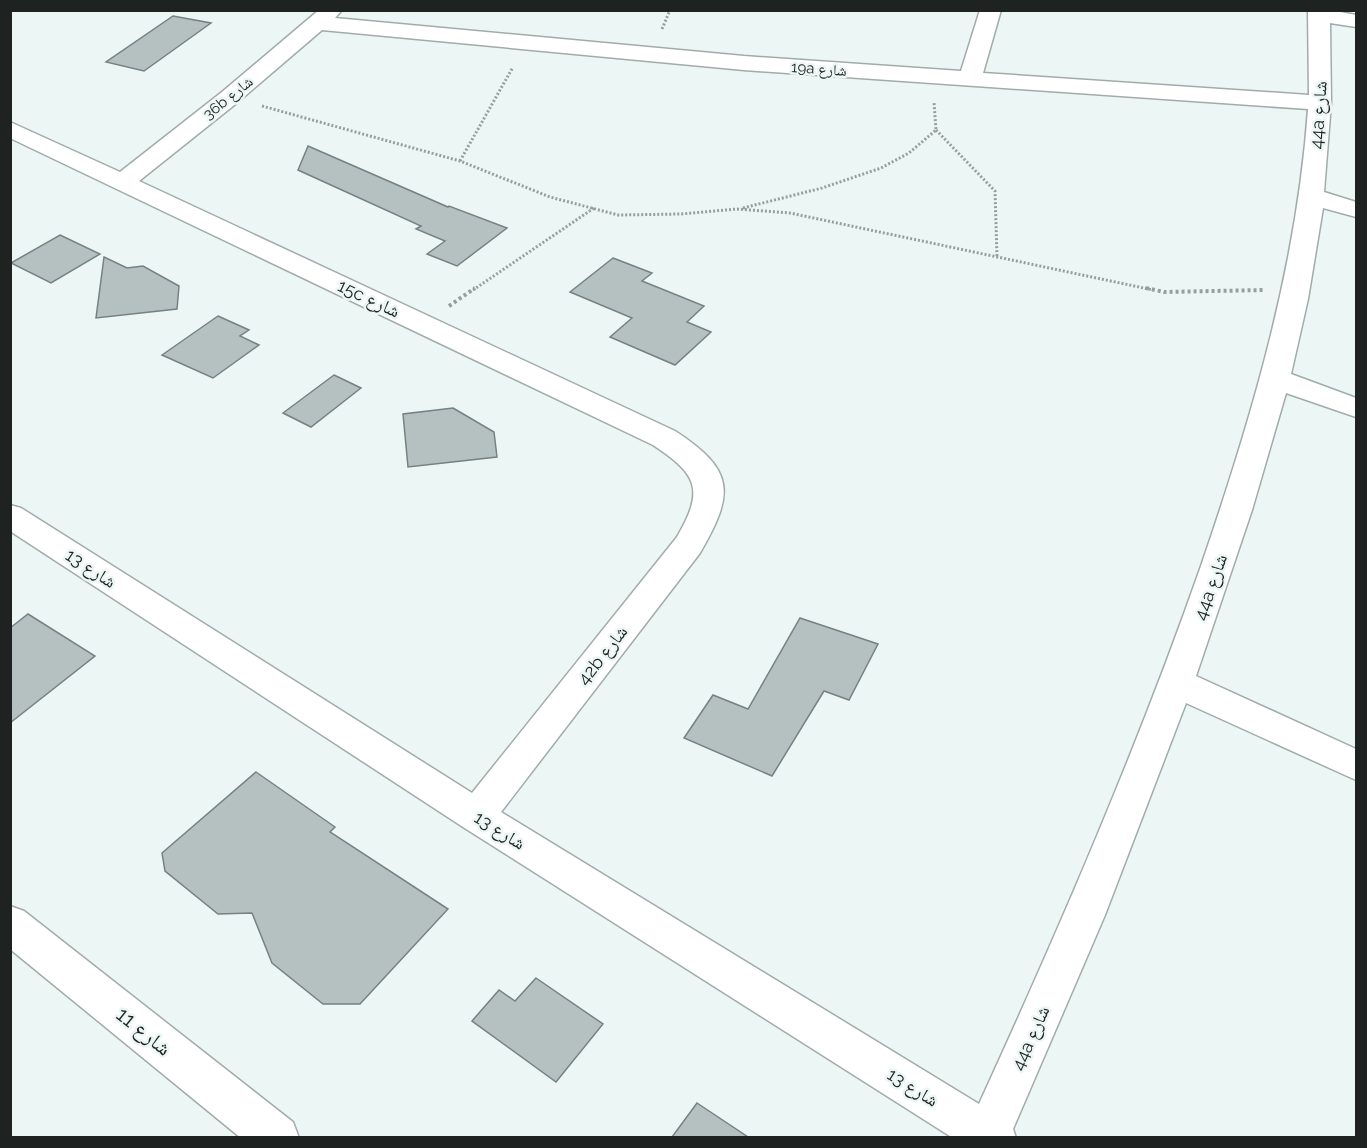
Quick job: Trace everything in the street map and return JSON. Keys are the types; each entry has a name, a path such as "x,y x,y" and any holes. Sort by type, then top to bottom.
{"street":[{"path":"970,80 992,10"},
{"path":"1319,13 1356,21"},
{"name":"44a شارع","path":"991,1136 1097,886 1177,683 1235,517 1276,379 1311,196 1320,103 1322,51 1319,13"},
{"name":"19a شارع","path":"325,17 526,44 933,78 1320,103"},
{"name":"36b شارع","path":"121,183 230,97 325,17"},
{"name":"15c شارع","path":"10,129 664,438 686,451 702,468 711,487"},
{"path":"1311,196 1356,210"},
{"path":"1276,379 1356,408"},
{"name":"42b شارع","path":"476,816 689,545 701,526 708,506 711,487"},
{"name":"شارع 13","path":"10,516 476,816 991,1136"},
{"path":"1177,683 1356,765"},
{"name":"شارع 11","path":"10,924 277,1137"}],"path":[{"path":"460,161 526,44"},
{"path":"933,78 936,130 995,191 997,257"},
{"path":"230,97 460,161 550,197 618,215 681,214 737,209 791,197 853,178 901,158 936,130"},
{"path":"423,323 594,208"},
{"path":"737,209 790,213 1164,292 1294,290"}],"building":[{"path":"173,16 211,23 144,71 106,62"},
{"path":"308,146 448,207 507,228 457,266 427,254 445,241 416,229 421,226 298,170"},
{"path":"60,235 100,254 51,283 11,263"},
{"path":"104,257 127,268 143,266 179,286 177,309 96,318"},
{"path":"613,258 652,273 642,281 704,306 687,322 711,332 675,365 610,337 632,318 570,292"},
{"path":"218,316 249,330 240,336 259,345 213,378 162,355"},
{"path":"334,375 361,388 311,427 283,413"},
{"path":"453,408 494,432 497,457 408,467 403,414"},
{"path":"28,614 95,656 10,723 10,628"},
{"path":"800,618 878,644 849,700 824,691 772,776 684,738 713,695 748,709"},
{"path":"256,772 335,827 330,832 448,909 360,1004 323,1004 272,963 252,913 218,914 165,871 162,853"},
{"path":"536,978 603,1024 556,1082 472,1021 499,990 515,1001"},
{"path":"697,1103 748,1137 672,1137"}]}
